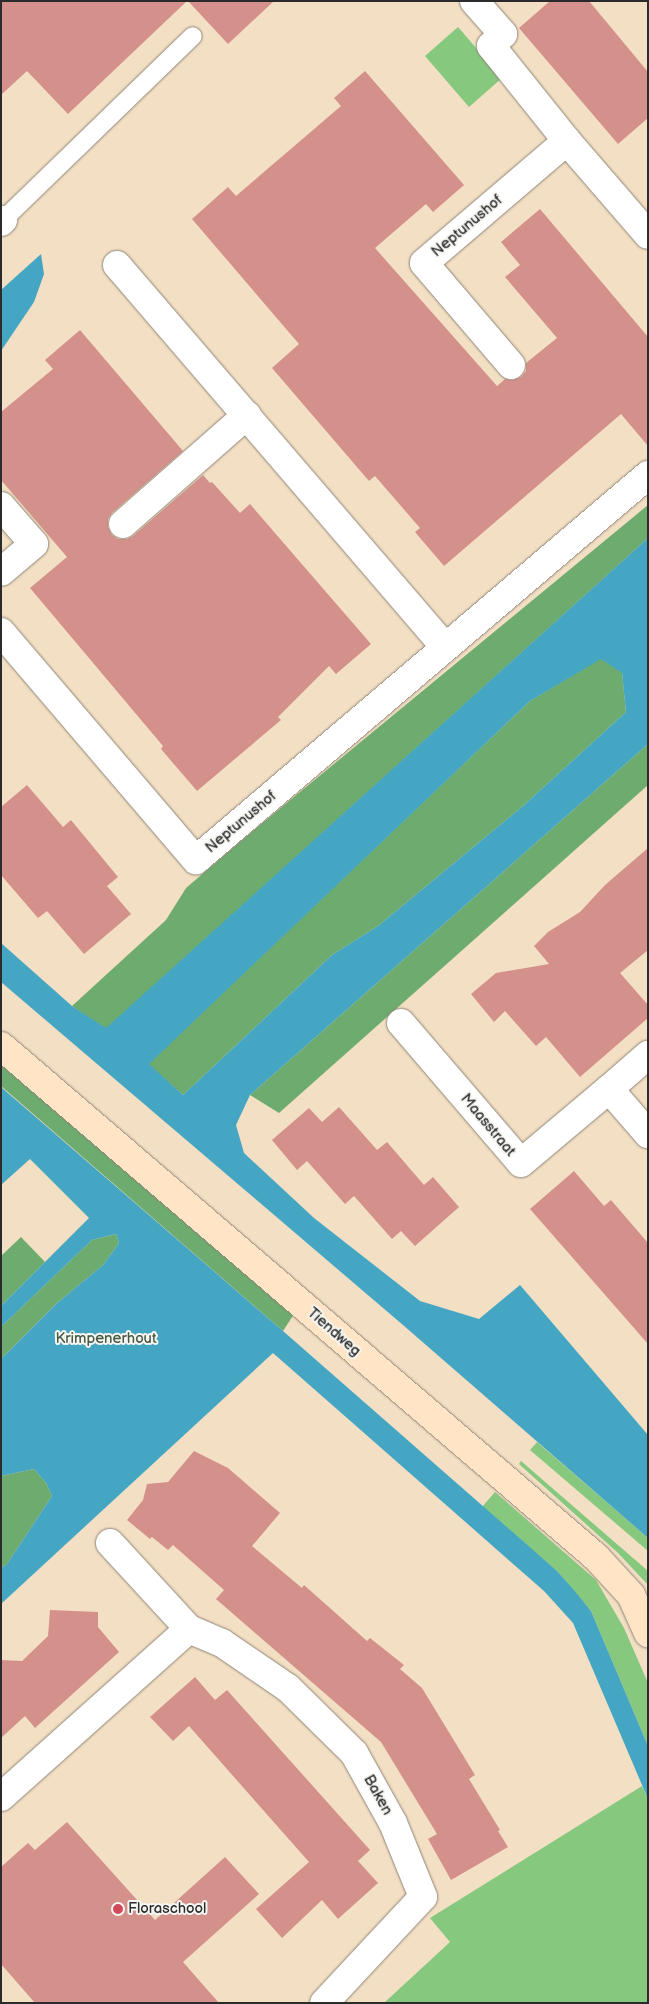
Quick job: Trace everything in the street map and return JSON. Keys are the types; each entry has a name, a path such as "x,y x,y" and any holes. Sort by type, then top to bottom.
{"street":[{"path":"474,1 503,34 491,46 567,141 648,235"},
{"name":"Neptunushof","path":"511,365 424,263 567,141"},
{"path":"117,265 445,648"},
{"path":"123,524 247,415"},
{"name":"Neptunushof","path":"1,632 196,860 648,475"},
{"path":"1,506 34,544 1,572"},
{"name":"Maasstraat","path":"401,1023 521,1163 609,1089"},
{"name":"Tiendweg","path":"1,1046 596,1557 631,1596 648,1633"},
{"path":"648,1055 609,1089 648,1134"},
{"name":"Baken","path":"110,1543 189,1629 222,1643 288,1688 354,1753 393,1823 424,1897 324,2003"},
{"path":"1,1797 189,1629"}],"lane":[{"path":"2,221 193,36"}],"green space":[{"path":"458,27 502,78 469,107 425,56"},
{"path":"648,505 648,538 106,1029 72,1006 166,920 186,888"},
{"path":"601,658 622,672 626,712 523,806 378,926 332,955 183,1095 148,1064 530,701"},
{"path":"648,744 648,785 279,1113 250,1095"},
{"path":"1,1061 294,1314 283,1331 1,1086"},
{"path":"116,1234 119,1243 103,1265 56,1304 1,1359 1,1327 92,1240"},
{"path":"21,1237 45,1262 1,1306 1,1256"},
{"path":"537,1442 648,1538 648,1551 530,1450"},
{"path":"521,1461 648,1571 648,1585 617,1552 519,1464"},
{"path":"34,1469 46,1483 52,1496 7,1564 1,1568 1,1476"},
{"path":"495,1492 596,1580 624,1628 648,1683 648,1746 591,1611 557,1571 482,1507"},
{"path":"642,1786 648,1799 648,2003 384,2003 450,1942 430,1918"}],"water":[{"path":"41,254 44,274 34,302 1,351 1,290"},
{"path":"648,538 648,744 250,1095 236,1125 244,1153 314,1218 420,1301 479,1319 520,1285 648,1435 648,1538 403,1325 1,982 1,943 72,1006 106,1028","holes":["601,659 622,673 626,712 523,806 378,926 332,955 183,1095 149,1064 530,701"]},
{"name":"Krimpenerhout","path":"1,1087 557,1571 591,1611 648,1746 648,1799 573,1623 544,1591 273,1353 1,1604 1,1568 7,1564 52,1496 46,1483 34,1469 1,1476 1,1359 56,1304 103,1265 119,1243 116,1234 92,1240 1,1327 1,1306 89,1218 30,1159 1,1185"}],"building":[{"path":"1,1 187,1 68,114 27,71 1,95"},
{"path":"188,1 274,1 228,44"},
{"path":"550,1 589,1 648,72 648,118 618,144 519,28"},
{"path":"365,71 464,185 433,212 426,204 375,248 497,386 505,379 513,380 521,377 526,371 526,363 557,338 505,277 520,265 501,242 540,209 648,337 648,446 621,414 444,566 415,532 420,528 375,476 369,481 272,368 299,344 192,219 228,187 236,196 341,106 334,98"},
{"path":"80,330 183,451 112,513 108,519 108,527 112,535 118,539 127,539 133,536 203,475 210,483 212,482 240,513 250,504 371,644 336,674 329,666 278,717 281,720 197,791 161,749 163,746 30,588 67,557 1,480 1,412 53,369 45,360"},
{"path":"27,785 63,827 71,820 118,877 107,886 131,914 84,954 47,911 38,918 1,875 1,807"},
{"path":"648,848 648,950 620,973 648,1005 648,1018 580,1077 546,1037 536,1046 505,1011 494,1022 471,994 496,973 549,964 534,946 548,932 580,912 605,885"},
{"path":"339,1107 377,1150 387,1142 424,1185 433,1177 459,1207 415,1246 401,1231 392,1239 354,1196 345,1204 307,1161 297,1170 272,1140 309,1108 322,1122"},
{"path":"574,1171 604,1206 611,1200 648,1243 648,1344 530,1209"},
{"path":"194,1451 228,1468 280,1513 252,1546 302,1588 304,1585 367,1641 370,1638 404,1665 400,1669 422,1688 475,1775 469,1779 500,1830 498,1831 508,1847 451,1880 428,1839 437,1834 381,1742 216,1599 224,1590 173,1545 168,1550 152,1537 150,1539 127,1520 143,1500 147,1484 168,1482"},
{"path":"50,1610 98,1612 98,1627 119,1652 35,1728 25,1716 1,1738 1,1660 22,1661 48,1636"},
{"path":"195,1677 215,1700 227,1690 370,1850 358,1861 378,1883 338,1919 322,1900 282,1938 256,1909 309,1862 189,1726 173,1741 150,1717"},
{"path":"67,1822 155,1920 225,1857 259,1894 183,1962 219,2003 35,2003 1,1964 1,1867 28,1843 35,1850"}],"place":[{"name":"Floraschool","path":"118,1909"}]}
